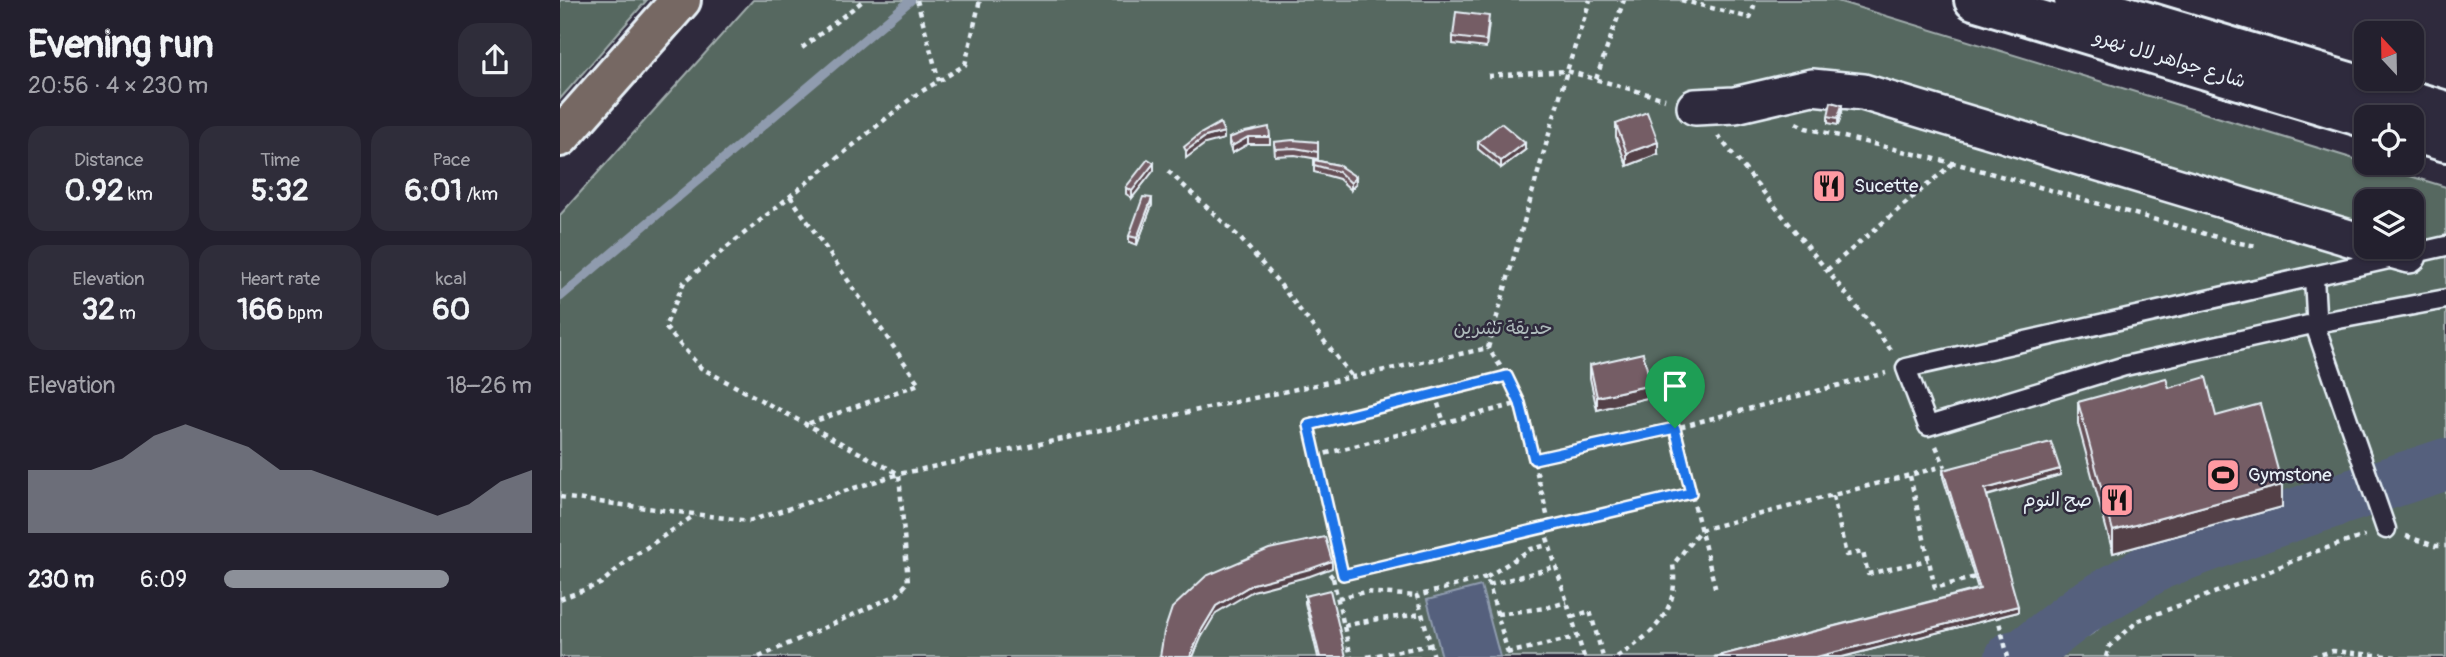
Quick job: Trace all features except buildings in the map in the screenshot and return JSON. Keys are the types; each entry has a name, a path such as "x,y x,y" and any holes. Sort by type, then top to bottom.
{"main road":[{"path":"560,137 681,0"},
{"name":"شارع جواهر لال نهرو","path":"1974,0 2354,114"},
{"name":"شارع جواهر لال نهرو","path":"2074,0 2446,111"},
{"path":"2424,136 2446,142"}],"street":[{"path":"1695,107 1735,105 1812,87 1863,92 2354,239"}],"lane":[{"path":"2424,248 2446,246"},
{"path":"2370,259 2314,277 1906,368 1928,426 2125,366 2317,323 2446,299"},
{"path":"2314,277 2317,331 2386,529"}],"path":[{"path":"802,48 864,0"},
{"path":"917,0 939,81"},
{"path":"899,474 701,368 665,327 684,282 914,96 965,65 980,0"},
{"path":"1488,348 1567,71 1590,0"},
{"path":"1596,79 1624,0"},
{"path":"1681,0 1750,18 1756,0"},
{"path":"1488,76 1567,71 1695,107 1906,368 1675,428 1534,459"},
{"path":"1795,122 1806,128 1952,164 2258,247"},
{"path":"1827,270 1952,164"},
{"path":"1168,171 1239,237 1279,283 1352,377"},
{"path":"790,196 919,384 806,425"},
{"path":"1488,348 1507,376 1520,403 1534,459 1548,545 1584,657"},
{"path":"560,497 748,521 899,474 1488,348"},
{"path":"1343,575 1309,425 1507,376"},
{"path":"1435,394 1444,423"},
{"path":"1316,456 1520,403"},
{"path":"1675,428 1716,592"},
{"path":"1617,657 1642,641 1665,615 1676,584 1673,565 1700,530 1944,466"},
{"path":"759,657 897,596 908,582 899,474"},
{"path":"1910,477 1935,588 1984,574"},
{"path":"1333,578 1691,493"},
{"path":"1833,496 1846,555 1863,552 1868,573 1928,560"},
{"path":"560,599 600,584 628,560 696,514"},
{"path":"2106,657 2109,648 2139,620 2239,584 2314,552 2386,529 2435,546 2446,546"},
{"path":"1338,598 1365,592 1417,596 1487,577 1531,549 1548,545"},
{"path":"1317,560 1333,578 1351,657"},
{"path":"1489,585 1555,567"},
{"path":"1487,577 1508,655 1578,637"},
{"path":"1417,596 1434,657"},
{"path":"1497,614 1546,608 1567,602"},
{"path":"1995,605 2008,654"},
{"path":"1572,617 1590,611 1603,657"},
{"path":"1344,626 1423,614"},
{"path":"1367,657 1431,645"},
{"path":"2312,657 2333,651 2396,657"}],"green space":[{"path":"560,0 647,0 560,99"},
{"name":"حديقة تشرين","path":"753,0 1834,0 2354,159 2354,175 2407,175 2446,187 2446,657 560,657 560,215"}],"water":[{"path":"2446,467 2446,480 2182,571 2132,596 2095,632 2052,657 1981,657 2028,644 2074,608 2139,574 2368,489"},
{"path":"1481,586 1500,657 1442,657 1427,600"}],"waterway":[{"path":"560,297 911,0"},
{"path":"2011,657 2024,654 2082,609 2161,563 2284,518 2446,464"}],"place":[{"name":"Sucette","path":"1829,186"},
{"name":"Gymstone","path":"2223,475"},
{"name":"صح النوم","path":"2117,500"}],"route":[{"path":"1507,376 1520,403 1534,459 1675,428 1691,493 1343,575 1309,425 1507,376"}]}
